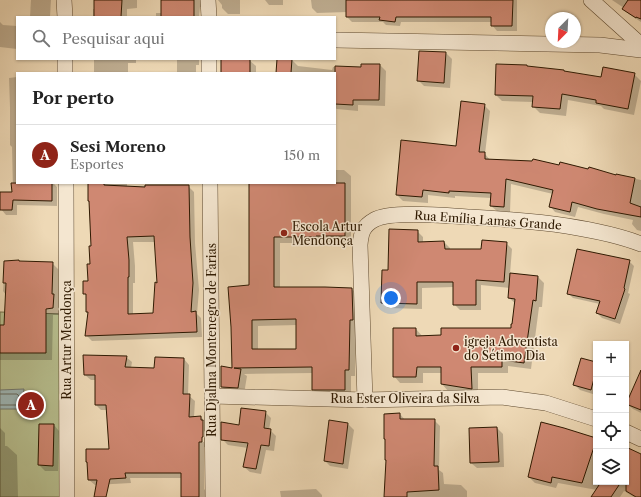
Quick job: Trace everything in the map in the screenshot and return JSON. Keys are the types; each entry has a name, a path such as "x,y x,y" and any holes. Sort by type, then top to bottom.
{"street":[{"path":"64,0 65,16"},
{"path":"208,0 209,16"},
{"path":"592,0 641,45"},
{"path":"336,40 600,45 641,50"},
{"path":"65,60 65,72"},
{"path":"209,60 209,72"},
{"name":"Rua Artur Mendonça","path":"66,184 67,497"},
{"name":"Rua Djalma Montenegro de Farias","path":"210,184 212,497"},
{"name":"Rua Emília Lamas Grande","path":"365,400 360,236 364,227 375,219 388,216 441,215 527,221 584,229 622,237 641,244"},
{"name":"Rua Ester Oliveira da Silva","path":"212,396 365,400 502,397 546,403 593,418"},
{"path":"629,433 641,439"}],"green space":[{"path":"0,312 62,314 62,497 0,497"}],"water":[{"path":"24,389 22,409 0,409 0,390"}],"building":[{"path":"94,0 122,0 121,16 94,16"},
{"path":"161,0 194,0 194,16 161,16"},
{"path":"346,0 513,0 512,26 491,26 491,17 396,17 395,22 379,20 380,17 346,17"},
{"path":"628,0 641,0 641,19 636,18 622,9"},
{"path":"419,51 446,52 444,83 417,81"},
{"path":"221,60 250,60 250,72 221,72"},
{"path":"277,60 292,60 291,72 276,72"},
{"path":"361,64 380,64 379,100 353,100 353,105 336,104 335,66 361,67"},
{"path":"496,64 527,65 601,77 603,67 635,73 628,109 596,103 596,100 562,94 560,109 532,107 533,96 495,95"},
{"path":"461,101 485,104 479,152 485,152 485,159 532,161 533,159 559,165 560,162 635,178 630,203 641,207 641,217 597,209 572,202 570,212 549,207 553,190 506,179 504,207 490,206 491,193 449,191 449,193 423,190 422,197 396,195 401,140 456,146"},
{"path":"11,183 52,184 52,201 13,200 12,210 0,210 0,192 12,192"},
{"path":"345,183 345,236 274,237 274,287 352,288 353,320 350,320 349,370 345,370 345,390 312,390 312,367 234,368 241,369 238,388 221,387 221,366 232,368 228,287 249,285 249,184","holes":["296,319 296,349 252,349 252,320"]},
{"path":"88,184 145,187 145,185 189,185 193,283 191,312 196,311 197,332 85,336 88,312 86,312 86,294 83,294 83,281 88,281 87,264 90,264 89,246 91,246","holes":["154,236 157,283 155,282 153,313 128,314 129,260 127,237"]},
{"path":"389,229 418,230 418,242 444,241 445,249 481,249 482,240 507,242 504,282 476,280 476,305 453,305 453,282 417,282 417,304 381,303 382,270 388,270"},
{"path":"577,249 630,260 625,289 615,319 596,313 600,301 567,294"},
{"path":"19,260 53,262 53,308 46,309 46,353 0,353 0,325 4,325 6,283 3,283 4,261"},
{"path":"510,273 538,276 536,301 533,300 524,363 502,360 502,367 471,367 472,389 441,384 441,367 417,367 416,377 393,377 393,328 416,328 416,336 441,335 441,328 511,328 515,299 508,298"},
{"path":"83,355 127,356 125,367 154,368 155,357 184,358 183,394 190,394 189,417 201,416 201,420 203,420 203,437 202,442 199,442 199,497 181,497 181,473 125,473 126,478 110,479 106,497 94,497 97,480 88,480 86,449 109,449 106,405 95,405 95,375 84,375"},
{"path":"581,358 593,361 593,382 591,390 573,385"},
{"path":"641,370 641,410 629,405 629,397"},
{"path":"241,408 266,411 264,428 271,429 269,446 261,445 256,469 243,467 248,443 221,440 221,422 239,425"},
{"path":"400,413 400,419 435,419 434,466 438,466 439,490 407,492 407,497 384,497 386,460 384,414"},
{"path":"329,420 348,423 343,464 324,461"},
{"path":"541,422 593,437 593,450 582,483 552,477 551,483 528,477"},
{"path":"39,424 54,424 53,466 38,465"},
{"path":"497,427 499,462 470,463 469,428"},
{"path":"629,448 641,454 641,497 636,497 626,491 626,485 629,485"},
{"path":"599,485 619,485 611,497 591,497"}],"place":[{"name":"Escola Artur Mendonça","path":"284,233"},
{"name":"igreja Adventista do Sétimo Dia","path":"456,348"},
{"name":"Sesi Moreno","path":"31,405"}]}
